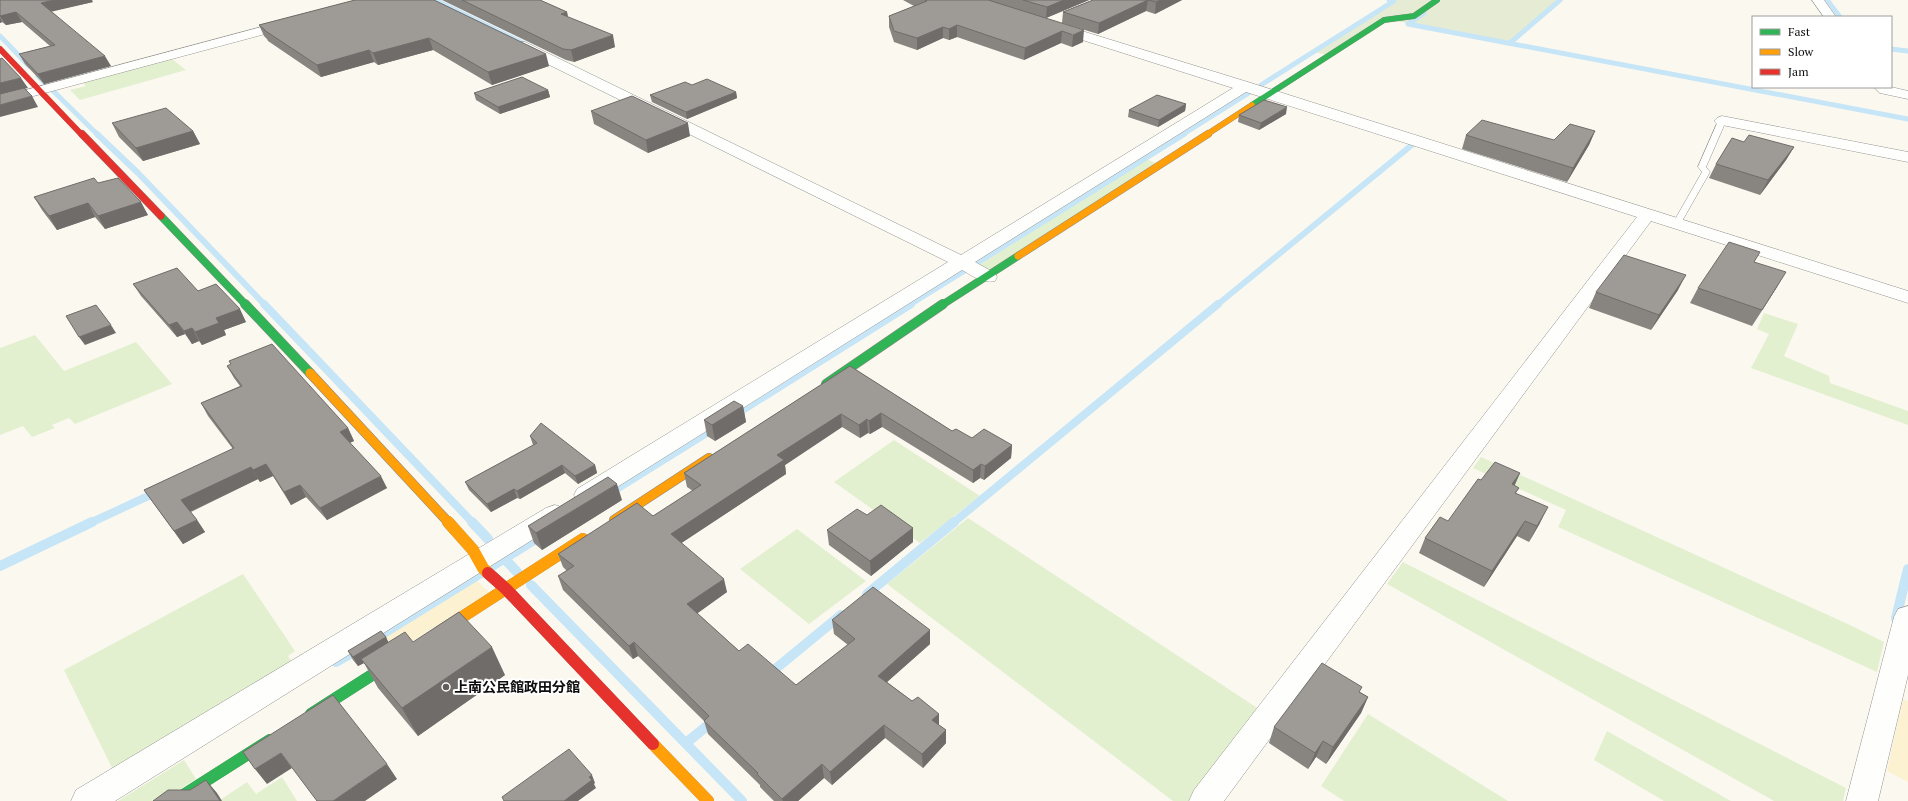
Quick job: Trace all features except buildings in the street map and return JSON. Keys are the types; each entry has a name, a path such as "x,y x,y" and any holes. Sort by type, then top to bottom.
{"street":[{"path":"87,801 483,567 973,269 1266,95 1384,20 1414,16 1437,0"},
{"path":"1818,0 1829,16"},
{"path":"0,101 303,20"},
{"path":"1048,21 1243,88 1646,217 1677,223 1908,297"},
{"path":"507,38 973,269"},
{"path":"0,49 46,88 473,550 483,567 506,589 708,801"},
{"path":"821,387 973,269 1243,88"},
{"path":"1884,88 1908,95"},
{"path":"1722,121 1908,157"},
{"path":"1205,801 1646,217"},
{"path":"605,525 717,453"},
{"path":"434,636 592,534"},
{"path":"1862,801 1908,617"},
{"path":"302,720 408,652"},
{"path":"174,801 275,737"}],"lane":[{"path":"1677,223 1706,172 1702,167 1722,121"}],"green space":[{"path":"1393,0 1561,0 1512,43 1381,18 1327,55 1315,52 1397,1"},
{"path":"172,59 186,70 80,100 70,90 86,86 83,83"},
{"path":"1146,159 1156,163 990,270 976,267"},
{"path":"1764,313 1798,324 1784,356 1829,376 1830,383 1908,411 1908,425 1751,368 1769,334 1757,329"},
{"path":"35,335 64,371 136,342 172,384 75,424 69,418 52,425 55,428 32,437 23,426 0,435 0,348"},
{"path":"894,440 980,496 920,543 834,482"},
{"path":"1481,457 1850,625 1884,642 1877,672 1558,527 1566,510 1473,468"},
{"path":"968,518 1262,711 1191,801 1173,801 887,584"},
{"path":"797,529 866,581 809,624 740,569"},
{"path":"1403,562 1846,788 1843,801 1774,801 1387,584"},
{"path":"243,574 295,651 288,656 293,664 114,772 64,670"},
{"path":"1368,714 1508,801 1344,801 1321,786"},
{"path":"1607,731 1731,801 1664,801 1594,760"},
{"path":"184,760 196,779 161,801 118,801"},
{"path":"282,777 297,801 220,800 247,782 256,794"}],"sand":[{"path":"476,580 489,592 394,653 381,639"},
{"path":"1903,699 1908,701 1908,782 1887,771"}],"waterway":[{"path":"435,0 531,47"},
{"path":"1261,85 1394,1 1389,0"},
{"path":"1510,43 1560,0"},
{"path":"1827,0 1839,16"},
{"path":"1424,13 1408,24 1908,119"},
{"path":"0,36 29,66"},
{"path":"1892,49 1908,51"},
{"path":"38,76 98,135"},
{"path":"1182,135 1252,91"},
{"path":"97,134 138,173 265,305"},
{"path":"909,305 1184,134"},
{"path":"1217,305 1413,144"},
{"path":"264,304 473,523"},
{"path":"736,414 911,304"},
{"path":"953,523 1218,304"},
{"path":"610,493 716,427"},
{"path":"90,523 157,492"},
{"path":"0,566 92,522"},
{"path":"472,522 488,539"},
{"path":"867,594 954,522"},
{"path":"504,558 542,535"},
{"path":"374,639 504,558"},
{"path":"504,558 517,572"},
{"path":"1896,618 1908,569"},
{"path":"531,585 742,801"},
{"path":"768,675 841,615"},
{"path":"336,662 359,649"},
{"path":"686,743 713,721"}],"traffic: fast":[{"path":"1252,105 1384,20 1414,16 1437,0"},
{"path":"161,216 310,373"},
{"path":"826,384 924,317 1018,256"},
{"path":"311,714 397,659"},
{"path":"174,801 270,740"}],"traffic: slow":[{"path":"1018,256 1252,105"},
{"path":"310,373 473,550 483,568 488,573"},
{"path":"614,520 709,458"},
{"path":"439,632 583,539"},
{"path":"653,744 708,801"}],"traffic: jam":[{"path":"0,49 161,216"},
{"path":"488,573 506,589 653,744"}],"place":[{"name":"上南公民館政田分館","path":"446,687"}]}
